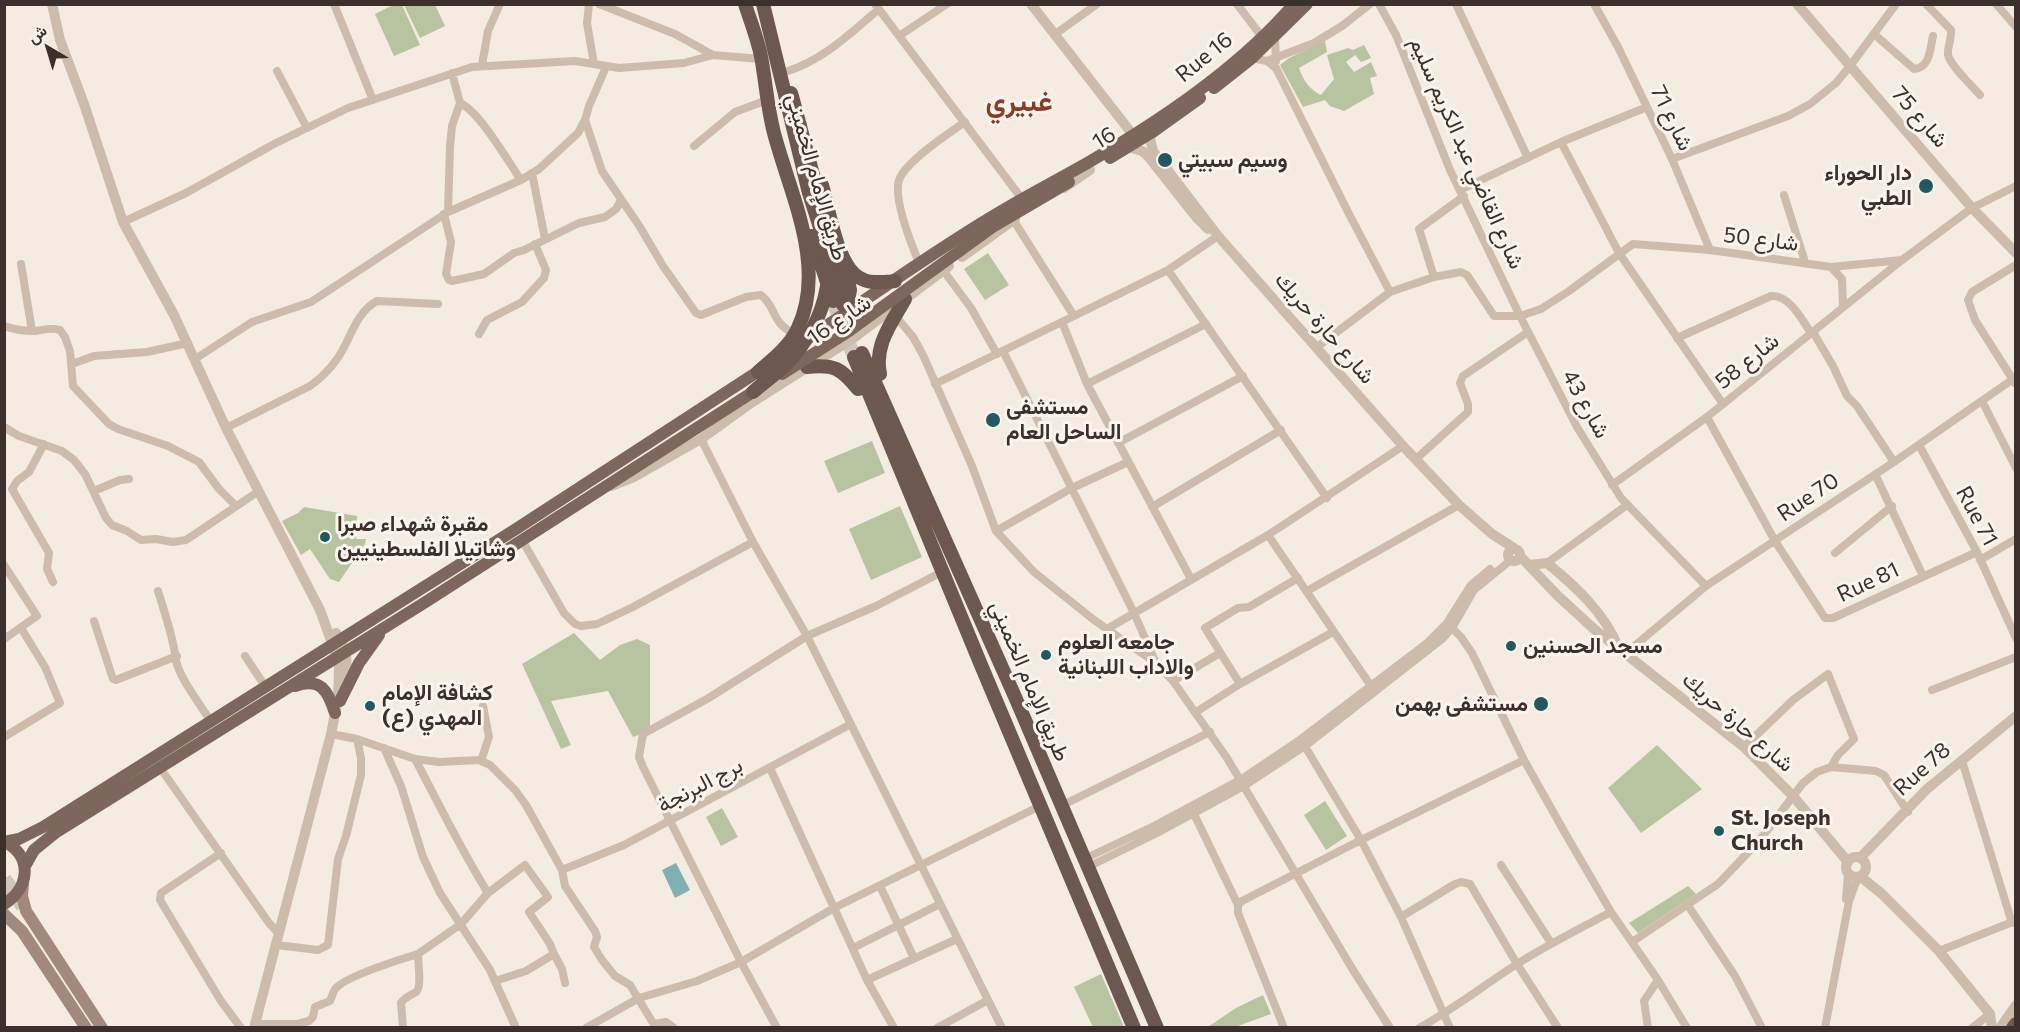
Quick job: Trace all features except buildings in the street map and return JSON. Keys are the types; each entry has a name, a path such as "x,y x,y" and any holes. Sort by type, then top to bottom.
{"highway":[{"path":"745,4 804,118 849,286 849,299 834,310 825,307 819,297 775,136 767,100 777,69"},
{"path":"753,392 801,348 817,322 824,306 830,256 824,214 777,69 763,4"},
{"name":"طريق الإمام الخميني","path":"777,69 838,300"},
{"path":"758,372 783,349 794,334 803,315 809,283 807,247"},
{"path":"841,255 852,272 861,279 895,281"},
{"path":"880,374 878,358 880,348 893,313 905,299"},
{"path":"951,592 939,574 909,510 858,389 848,361 854,349 861,347 869,350 944,520 951,540 952,554"},
{"name":"طريق الإمام الخميني","path":"1132,1022 951,592 858,355 952,554 1157,1028"},
{"path":"807,367 828,366 838,369 858,389"},
{"path":"998,705 1016,699"},
{"path":"1132,1022 1149,1009"}],"main road":[{"name":"Rue 16","path":"1134,141 1268,37 1294,4"},
{"name":"شارع 16","path":"339,648 939,251 1022,199 1151,133 1252,58 1268,37 1307,4"},
{"name":"16","path":"1069,183 1134,141"},
{"name":"شارع 16","path":"339,648 391,622 522,540 849,331 984,232 1069,183"},
{"path":"939,251 935,258 937,265 947,267"},
{"path":"336,711 363,656 391,622"},
{"path":"5,842 44,827 265,686 339,648"},
{"path":"102,1028 26,911 22,884 25,866 30,855 44,841 285,689 339,648"},
{"path":"285,689 307,683 320,686 329,695 336,711"},
{"path":"5,842 17,850 25,866"},
{"path":"4,904 15,896 22,884"},
{"path":"4,914 22,931 86,1028"}],"street":[{"path":"52,4 60,40 123,222 188,343 226,428 339,648 336,711 331,734 254,1026 297,1024 309,1021 313,1017"},
{"path":"334,4 373,100"},
{"path":"483,65 488,31 500,4"},
{"path":"589,4 587,23 594,64"},
{"path":"599,4 675,34 713,55 777,69 800,67 816,59 877,7 1022,199"},
{"path":"899,36 947,4"},
{"path":"1031,4 1134,141 1136,148 1147,155 1175,184"},
{"path":"1054,35 1097,4"},
{"path":"1237,4 1268,37 1276,56 1276,68 1390,292"},
{"path":"1267,62 1276,56 1314,43 1342,26 1370,4"},
{"name":"شارع القاضي عبد الكريم سليم","path":"1379,4 1396,35 1462,193 1520,316"},
{"path":"1456,4 1528,158"},
{"name":"شارع 71","path":"1594,4 1618,47 1672,159 1710,250"},
{"name":"شارع 75","path":"1797,4 1972,208 2016,253"},
{"path":"1672,159 1794,114 1815,100 1836,83 1896,4"},
{"path":"1926,4 1951,30 1948,52 1950,60 1980,95"},
{"path":"1996,4 2016,27"},
{"path":"1874,34 1914,69 1924,66 1928,59 1933,36"},
{"path":"123,222 186,193 274,144 348,108 452,73 483,65 575,61 619,68 684,63 713,55"},
{"path":"1252,58 1267,62 1276,68"},
{"path":"195,359 252,322 311,302 446,213 532,173 578,133 606,67"},
{"path":"277,71 307,128"},
{"path":"452,73 460,102 452,126 450,146 446,213 451,242 446,274 449,280 484,274 514,253 579,223 606,217 616,209 621,200"},
{"path":"694,146 735,112 767,100"},
{"path":"460,102 482,124 521,180"},
{"path":"1434,277 1419,229 1462,193 1561,142 1647,107"},
{"path":"585,120 599,164 678,289 696,313 701,315 746,297 762,295 780,325 794,334"},
{"path":"920,265 909,240 897,192 900,178 917,159 965,122"},
{"path":"1151,133 1153,151 1175,184"},
{"path":"1561,142 1619,253 1724,404"},
{"name":"شارع 16","path":"905,299 947,267 1090,170"},
{"path":"532,173 545,239"},
{"name":"شارع حارة حريك","path":"1175,184 1196,217 1218,236 1403,446 1459,505 1512,555 1529,565 1557,596 1594,629 1744,747 1793,796 1848,862 1853,858 1859,869"},
{"name":"شارع 58","path":"1612,485 1724,404 1902,260 1972,208 2016,186"},
{"path":"1784,195 1804,262"},
{"path":"1014,221 1074,316"},
{"path":"935,384 1168,270 1218,236"},
{"path":"479,334 487,320 522,302 544,278 546,270 535,244"},
{"name":"شارع 50","path":"1619,253 1633,244 1710,250 1831,267 1902,260"},
{"path":"1317,347 1390,292 1434,277 1464,273 1494,316 1528,315 1553,302 1619,253"},
{"path":"21,264 32,331"},
{"path":"2014,380 1972,313 1968,300 1972,292 2016,265"},
{"path":"947,267 970,308 1000,352 1072,488 1134,613 1156,663"},
{"path":"1831,267 1842,279 1843,307"},
{"path":"1168,270 1327,498"},
{"path":"1677,338 1777,295 1786,300 1812,333 1833,366 1847,396 1857,406 1894,462"},
{"path":"226,428 320,379 338,359 358,320 369,306 376,302 438,304"},
{"path":"893,313 914,337 972,466 996,531 1034,572 1107,629 1156,663 1173,681 1210,732 1242,783 1390,1028"},
{"name":"شارع 16","path":"606,485 625,482 700,439 893,313"},
{"name":"شارع 43","path":"1520,316 1577,427 1612,485 1627,505 1706,586"},
{"path":"1062,322 1087,384 1191,579"},
{"path":"1087,384 1206,324"},
{"path":"4,326 17,330 32,331 51,328 60,330 67,341 72,364 73,386 109,424 117,429 168,446 200,462 219,489 236,506"},
{"path":"1416,459 1468,412 1468,404 1460,383 1463,376 1528,332"},
{"path":"72,364 94,356 147,352 188,343"},
{"path":"1118,443 1243,376"},
{"name":"Rue 70","path":"1622,650 1706,586 2014,380"},
{"path":"1982,401 2016,468"},
{"path":"1707,417 1775,541"},
{"path":"4,427 19,436 62,452 74,460 94,491 106,518 112,525 141,540 183,541 259,491"},
{"path":"1152,507 1281,430"},
{"path":"700,439 753,542 807,636 1002,1028"},
{"path":"44,444 28,472 17,481 12,489 49,553 47,569 53,582"},
{"name":"Rue 71","path":"1919,445 1978,556 2016,638"},
{"path":"1107,629 1268,535 1403,446"},
{"path":"996,531 1072,488 1128,462"},
{"path":"1875,474 1923,576"},
{"path":"94,491 120,480 129,479"},
{"path":"1306,591 1459,505"},
{"path":"1529,565 1547,562 1627,505"},
{"path":"1835,553 1892,506"},
{"path":"1268,535 1371,686"},
{"name":"Rue 81","path":"1775,541 1822,615 1829,619 1923,576 2016,539"},
{"path":"522,540 564,613 575,624 581,626 597,624 633,607 753,542"},
{"path":"1086,863 1194,814 1303,743 1430,650 1474,590 1512,555"},
{"name":"شارع حارة حريك","path":"1547,562 1572,585 1603,620 1622,650"},
{"path":"4,565 37,616 4,639"},
{"path":"777,1028 741,962 639,757 643,734 706,699 807,636 876,606 939,574"},
{"path":"1240,684 1205,628 1238,608 1249,607 1298,578"},
{"path":"158,591 177,656 176,660 211,722"},
{"path":"94,621 113,679 116,680 177,656"},
{"path":"1303,743 1449,625"},
{"path":"1449,625 1472,653 1524,760 1611,912 1658,980 1687,1028"},
{"path":"4,737 60,703 45,667 21,628"},
{"path":"1196,712 1240,684 1333,632"},
{"path":"1173,681 1220,653"},
{"path":"245,656 265,686"},
{"path":"1932,690 2016,657"},
{"path":"1744,747 1793,700 1828,674 1854,739 1838,755 1831,767"},
{"path":"481,760 489,738 483,706"},
{"name":"Rue 78","path":"1907,811 1958,762 2016,716"},
{"path":"1825,1028 1846,914 1859,869 1907,811 2016,722"},
{"name":"برج البرنجة","path":"562,870 671,821 851,724"},
{"path":"1061,806 1210,732"},
{"path":"331,734 357,739 415,759 439,762 481,760 499,772 520,797 562,870 565,886 595,931 597,937 594,946 602,960 615,976 630,985 655,1026 666,1022 674,1028"},
{"path":"161,768 278,939 318,950 328,945 338,858 361,776 361,758 357,739"},
{"path":"1303,743 1361,840 1401,916 1450,1028"},
{"path":"384,748 400,786 427,866 448,908 478,950 516,1028"},
{"path":"415,759 466,859 488,893"},
{"path":"1238,905 1361,840 1524,760"},
{"path":"1939,951 2014,922 1963,764"},
{"path":"1632,942 1718,884 1759,841 1803,783 1817,772 1831,767 1876,771 1884,775 1907,811"},
{"path":"770,768 867,981 894,1028"},
{"path":"1086,863 1154,826 1242,783"},
{"path":"586,1028 639,998 697,981 741,962 834,908 1040,806"},
{"path":"1194,814 1238,905 1238,913 1284,1028"},
{"path":"221,853 170,886 161,893 160,900 221,1002 241,1028"},
{"path":"1502,865 1551,943"},
{"path":"314,1028 315,1007 330,1001 336,988 345,981 418,954 461,924 488,893 525,866 548,897 529,912 550,944 562,969 565,983"},
{"path":"1859,869 1939,951 1989,1014 1992,1028"},
{"path":"1401,916 1455,884 1466,882 1475,889 1517,964 1557,1028"},
{"path":"880,886 914,958"},
{"path":"853,948 940,904"},
{"path":"1687,904 1735,976 1762,1028"},
{"path":"260,910 270,917 283,920"},
{"path":"1419,1028 1444,1015 1551,943 1611,912"},
{"path":"867,981 957,939"},
{"path":"403,1028 401,1003 409,995 417,992 420,987 418,954"},
{"path":"495,981 526,971 554,954"},
{"path":"1648,1028 1644,1001 1658,980"},
{"path":"936,1028 988,1000"},
{"path":"2012,1023 2016,1005"},
{"path":"1989,1014 2012,1023"},
{"path":"1972,1028 1989,1014"},
{"path":"2000,1028 2012,1023"}],"green space":[{"path":"395,4 402,5 420,45 394,56 375,14"},
{"path":"404,5 435,5 445,26 420,38"},
{"path":"1325,41 1327,52 1299,68 1307,84 1317,93 1321,95 1334,79 1327,55 1348,48 1353,50 1364,45 1371,58 1361,62 1355,55 1346,62 1354,72 1371,62 1377,76 1370,78 1374,94 1344,111 1330,106 1325,100 1303,107 1280,65 1289,58"},
{"path":"988,253 1009,285 985,300 964,269"},
{"path":"872,441 885,473 838,493 824,461"},
{"path":"900,506 922,557 871,580 849,529"},
{"path":"304,507 357,516 356,539 366,539 365,544 339,582 330,579 310,549 301,555 282,521 298,513"},
{"path":"574,633 600,660 620,645 637,639 650,645 650,731 633,737 608,691 551,701 571,745 561,749 522,664"},
{"path":"1657,745 1702,789 1641,833 1608,788"},
{"path":"1325,801 1347,836 1326,850 1304,815"},
{"path":"722,808 738,837 721,846 706,817"},
{"path":"1688,886 1696,894 1638,933 1629,923"},
{"path":"1101,974 1124,1027 1093,1027 1074,987"},
{"path":"1263,995 1271,1014 1235,1027 1208,1027 1236,1008"}],"water":[{"path":"676,863 690,890 675,898 662,870"}],"tunnel":[{"path":"833,301 854,357"},
{"path":"4,879 23,906"}],"place":[{"name":"وسيم سبيتي","path":"1165,160"},
{"name":"دار الحوراء الطبي","path":"1926,186"},
{"name":"مستشفى الساحل العام","path":"993,420"},
{"name":"مقبرة شهداء صبرا وشاتيلا الفلسطينيين","path":"325,537"},
{"name":"مسجد الحسنين","path":"1511,646"},
{"name":"جامعه العلوم والاداب اللبنانية","path":"1046,655"},
{"name":"مستشفى بهمن","path":"1541,704"},
{"name":"كشافة الإمام المهدي (ع)","path":"370,706"},
{"name":"St. Joseph Church","path":"1719,831"}],"district":[{"name":"غبيري","path":"1019,102"}]}
